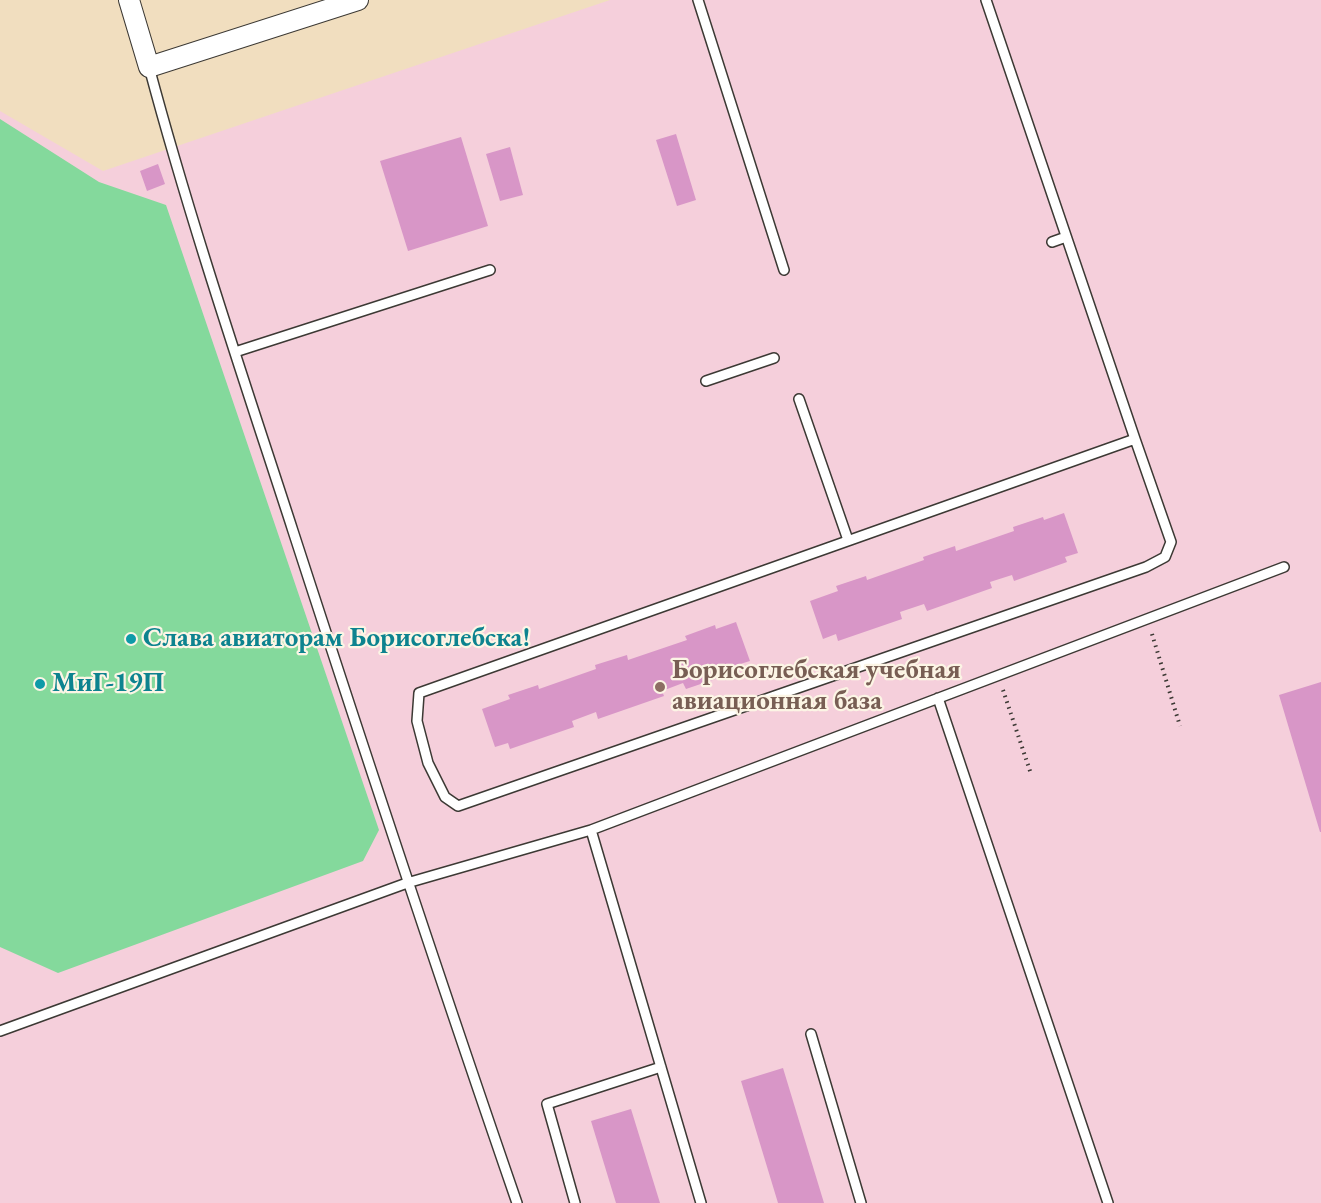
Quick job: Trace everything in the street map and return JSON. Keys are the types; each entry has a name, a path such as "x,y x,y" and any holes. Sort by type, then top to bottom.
{"street":[{"path":"129,0 149,67 358,0"}],"lane":[{"path":"698,0 784,270"},
{"path":"986,0 1171,542 1165,557 1146,567 458,806 445,797 428,764 417,721 419,693 1135,439"},
{"path":"149,67 171,148 234,352 407,883 517,1203"},
{"path":"1052,242 1066,237"},
{"path":"234,352 490,270"},
{"path":"706,381 774,358"},
{"path":"799,399 848,540"},
{"path":"0,1031 407,883 591,830 1284,567"},
{"path":"938,698 1108,1203"},
{"path":"591,830 702,1203"},
{"path":"811,1034 861,1203"},
{"path":"575,1203 547,1104 661,1067"}],"path":[{"path":"1148,619 1180,726"},
{"path":"998,675 1031,774"}],"shaded area":[{"name":"Борисоглебская учебная авиационная база","path":"610,0 1321,0 1321,1203 0,1203 0,111 103,171"}],"green space":[{"path":"0,119 99,182 166,205 379,830 363,861 58,973 0,947"}],"building":[{"path":"676,134 696,200 677,206 656,140"},
{"path":"461,137 488,226 408,251 380,161"},
{"path":"510,147 523,195 500,201 486,154"},
{"path":"158,164 165,184 147,191 140,171"},
{"path":"1064,513 1078,553 1065,557 1067,562 1014,581 1012,575 990,582 992,588 927,611 924,604 900,612 902,619 838,641 836,634 823,639 810,601 838,591 836,586 866,576 867,580 924,560 923,557 955,546 956,551 1014,531 1013,527"},
{"path":"736,622 750,661 737,665 739,671 686,689 683,683 662,691 664,696 598,719 596,712 572,721 574,727 510,749 508,743 495,747 482,709 510,699 508,695 538,685 539,689 596,669 595,665 627,655 628,660 687,640 685,636 715,625 716,629"},
{"path":"1321,682 1321,832 1320,832 1279,695"},
{"path":"783,1068 824,1203 778,1203 741,1081"},
{"path":"631,1109 660,1203 616,1203 591,1121"}],"place":[{"name":"Слава авиаторам Борисоглебска!","path":"131,639"},
{"name":"МиГ-19П","path":"40,684"},
{"name":"Борисоглебская учебная авиационная база","path":"660,687"}]}
